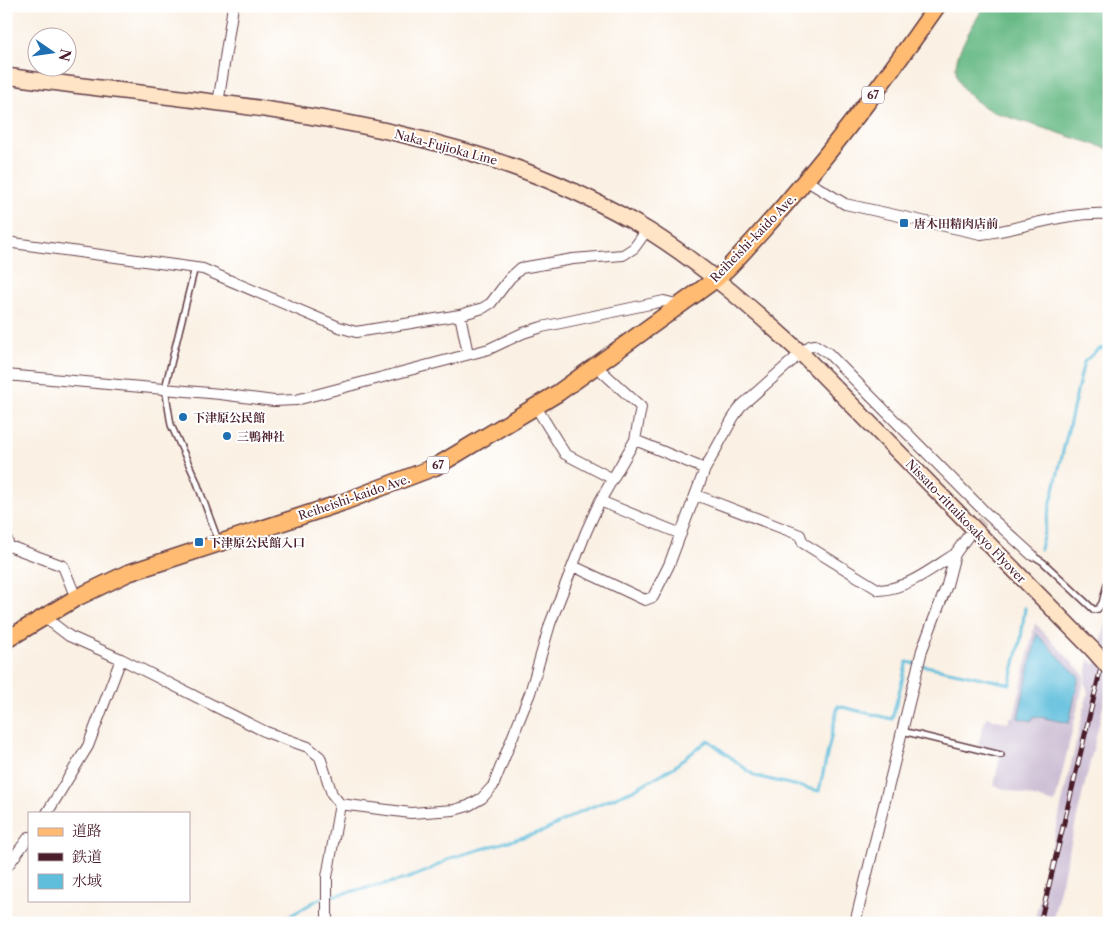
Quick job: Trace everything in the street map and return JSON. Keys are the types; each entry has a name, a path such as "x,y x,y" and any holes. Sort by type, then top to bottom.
{"main road":[{"name":"67","path":"807,181 896,64 937,6"},
{"name":"Naka-Fujioka Line","path":"6,76 218,104 377,129 458,148 555,182 647,230 716,279 801,353 823,375"},
{"name":"Reiheishi-kaido Ave.","path":"6,640 43,616 128,573 341,503 415,476 452,458 536,407 716,279 807,181"},
{"name":"Nissato-rittaikosakyo Flyover","path":"823,375 1109,668"}],"street":[{"path":"218,104 232,6"},
{"path":"807,181 845,204 981,234 1002,232 1081,214 1109,214"},
{"path":"6,242 195,267 212,272 338,328 356,332 460,315 491,303 510,278 521,268 573,259 623,255 634,248 647,230"},
{"path":"6,375 165,388 274,401 296,400 501,345 523,333 542,327 664,301 680,305"},
{"path":"460,315 468,354"},
{"path":"573,566 648,600 653,597 681,534 704,469 741,406 801,353 810,346 815,345 828,354 986,518 1032,555"},
{"path":"43,616 69,636 121,659 266,732 314,750 320,758 332,794 340,804 424,813 454,810 468,806 482,798 493,786 500,771 530,693 550,624 573,566 600,500 635,440 641,407 596,366"},
{"path":"536,407 565,454 613,478"},
{"path":"635,440 704,469"},
{"path":"696,495 800,535 803,543 879,590 892,590 904,585 955,554"},
{"path":"600,500 681,534"},
{"path":"855,923 922,650 947,585 955,554 968,536"},
{"path":"6,537 9,546 63,566 76,598"},
{"path":"48,812 88,746 121,659"},
{"path":"327,923 327,877 340,804"},
{"path":"6,868 28,838"}],"lane":[{"path":"195,267 165,388 171,425 196,480 219,543"},
{"path":"1032,555 1094,610 1098,609 1102,603 1109,577"},
{"path":"901,731 1001,755"}],"shaded area":[{"path":"1109,613 1109,682 1052,923 1034,923 1088,692 1085,683 1089,659 1095,665"},
{"path":"1035,623 1085,676 1055,803 994,786 1001,751 978,745 986,717 1008,723 1010,717 1014,717"}],"green space":[{"path":"984,6 1109,6 1109,149 993,112 974,100 963,88 957,76 956,64 966,38"}],"water":[{"path":"1037,634 1079,677 1069,723 1034,716 1032,721 1018,718"}],"waterway":[{"path":"1040,549 1084,362 1097,350 1109,346"},
{"path":"283,923 290,916 319,899 406,879 427,871 451,858 544,831 584,810 633,790 674,767 708,740 755,776 819,791 838,706 892,719 907,662 1010,684 1021,638 1025,608"}],"tunnel":[{"path":"970,533 983,521"}],"railway":[{"path":"1040,923 1109,634"}],"place":[{"name":"唐木田精肉店前","path":"904,223"},
{"name":"下津原公民館","path":"183,417"},
{"name":"三鴨神社","path":"227,436"},
{"name":"下津原公民館入口","path":"199,542"}]}
